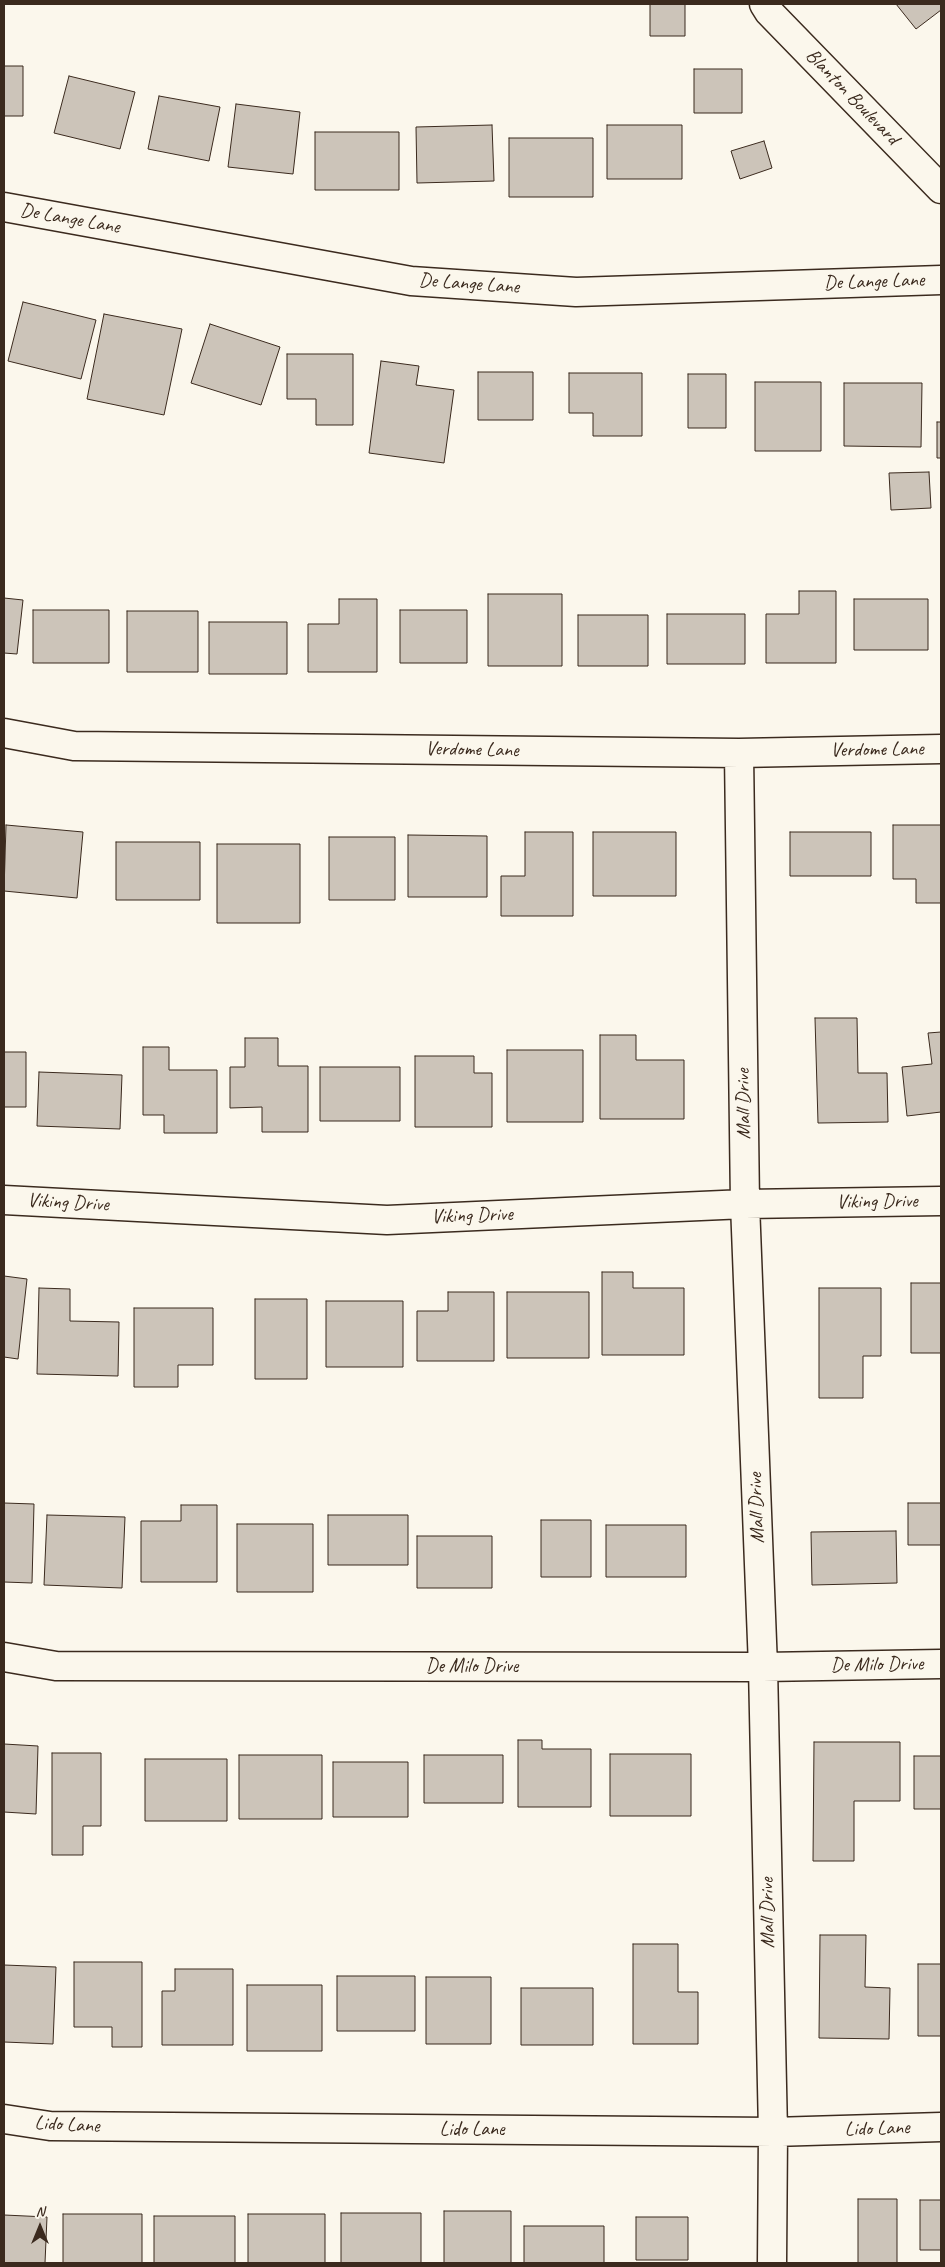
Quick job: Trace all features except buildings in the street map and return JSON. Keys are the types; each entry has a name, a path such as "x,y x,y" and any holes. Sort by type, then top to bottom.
{"street":[{"name":"Blanton Boulevard","path":"764,4 769,12 941,189"},
{"name":"De Lange Lane","path":"4,207 411,281 576,292 941,280"},
{"name":"Verdome Lane","path":"4,733 74,746 739,753 941,749"},
{"name":"Mall Drive","path":"739,753 745,1204 763,1667 773,2132 772,2263"},
{"name":"Viking Drive","path":"4,1200 387,1220 745,1204 941,1201"},
{"name":"De Milo Drive","path":"4,1657 56,1666 763,1667 941,1664"},
{"name":"Lido Lane","path":"4,2120 50,2126 773,2132 941,2128"}]}
